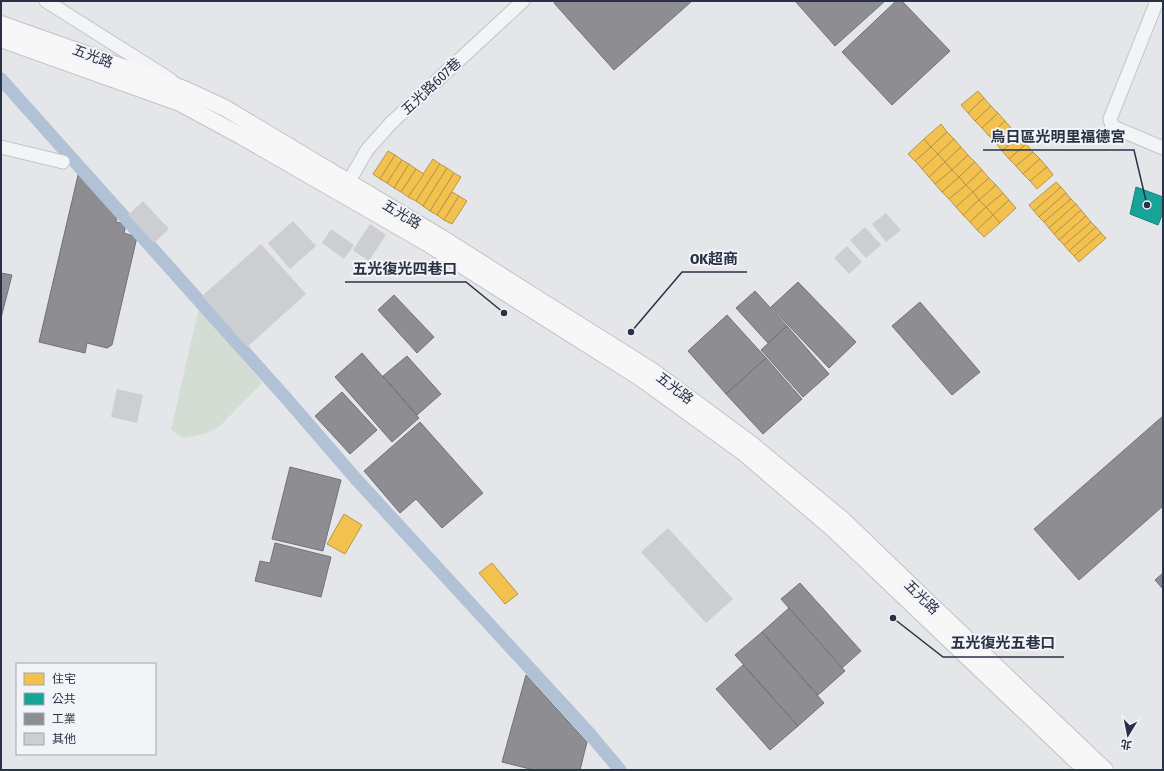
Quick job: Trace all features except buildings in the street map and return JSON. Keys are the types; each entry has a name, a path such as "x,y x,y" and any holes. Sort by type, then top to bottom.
{"main road":[{"name":"五光路","path":"1,24 182,96 248,140 427,243 642,379 744,453 833,530 1086,770"},
{"name":"五光路","path":"1,39 225,108 442,238 651,370 751,444 843,520 1105,770"}],"street":[{"name":"五光路","path":"46,1 117,45 182,96"},
{"name":"五光路607巷","path":"349,181 367,150 391,123 524,1"},
{"path":"1157,1 1110,119 1112,126 1163,148"},
{"path":"1,147 63,162"}],"shaded area":[{"path":"199,307 262,383 219,427 204,434 184,438 171,430"}],"waterway":[{"path":"1,79 286,398 356,479 589,733 620,770"}],"place":[{"name":"烏日區光明里福德宮","path":"1147,205"},
{"name":"五光復光四巷口","path":"504,313"},
{"name":"OK超商","path":"631,332"},
{"name":"五光復光五巷口","path":"893,618"}]}
